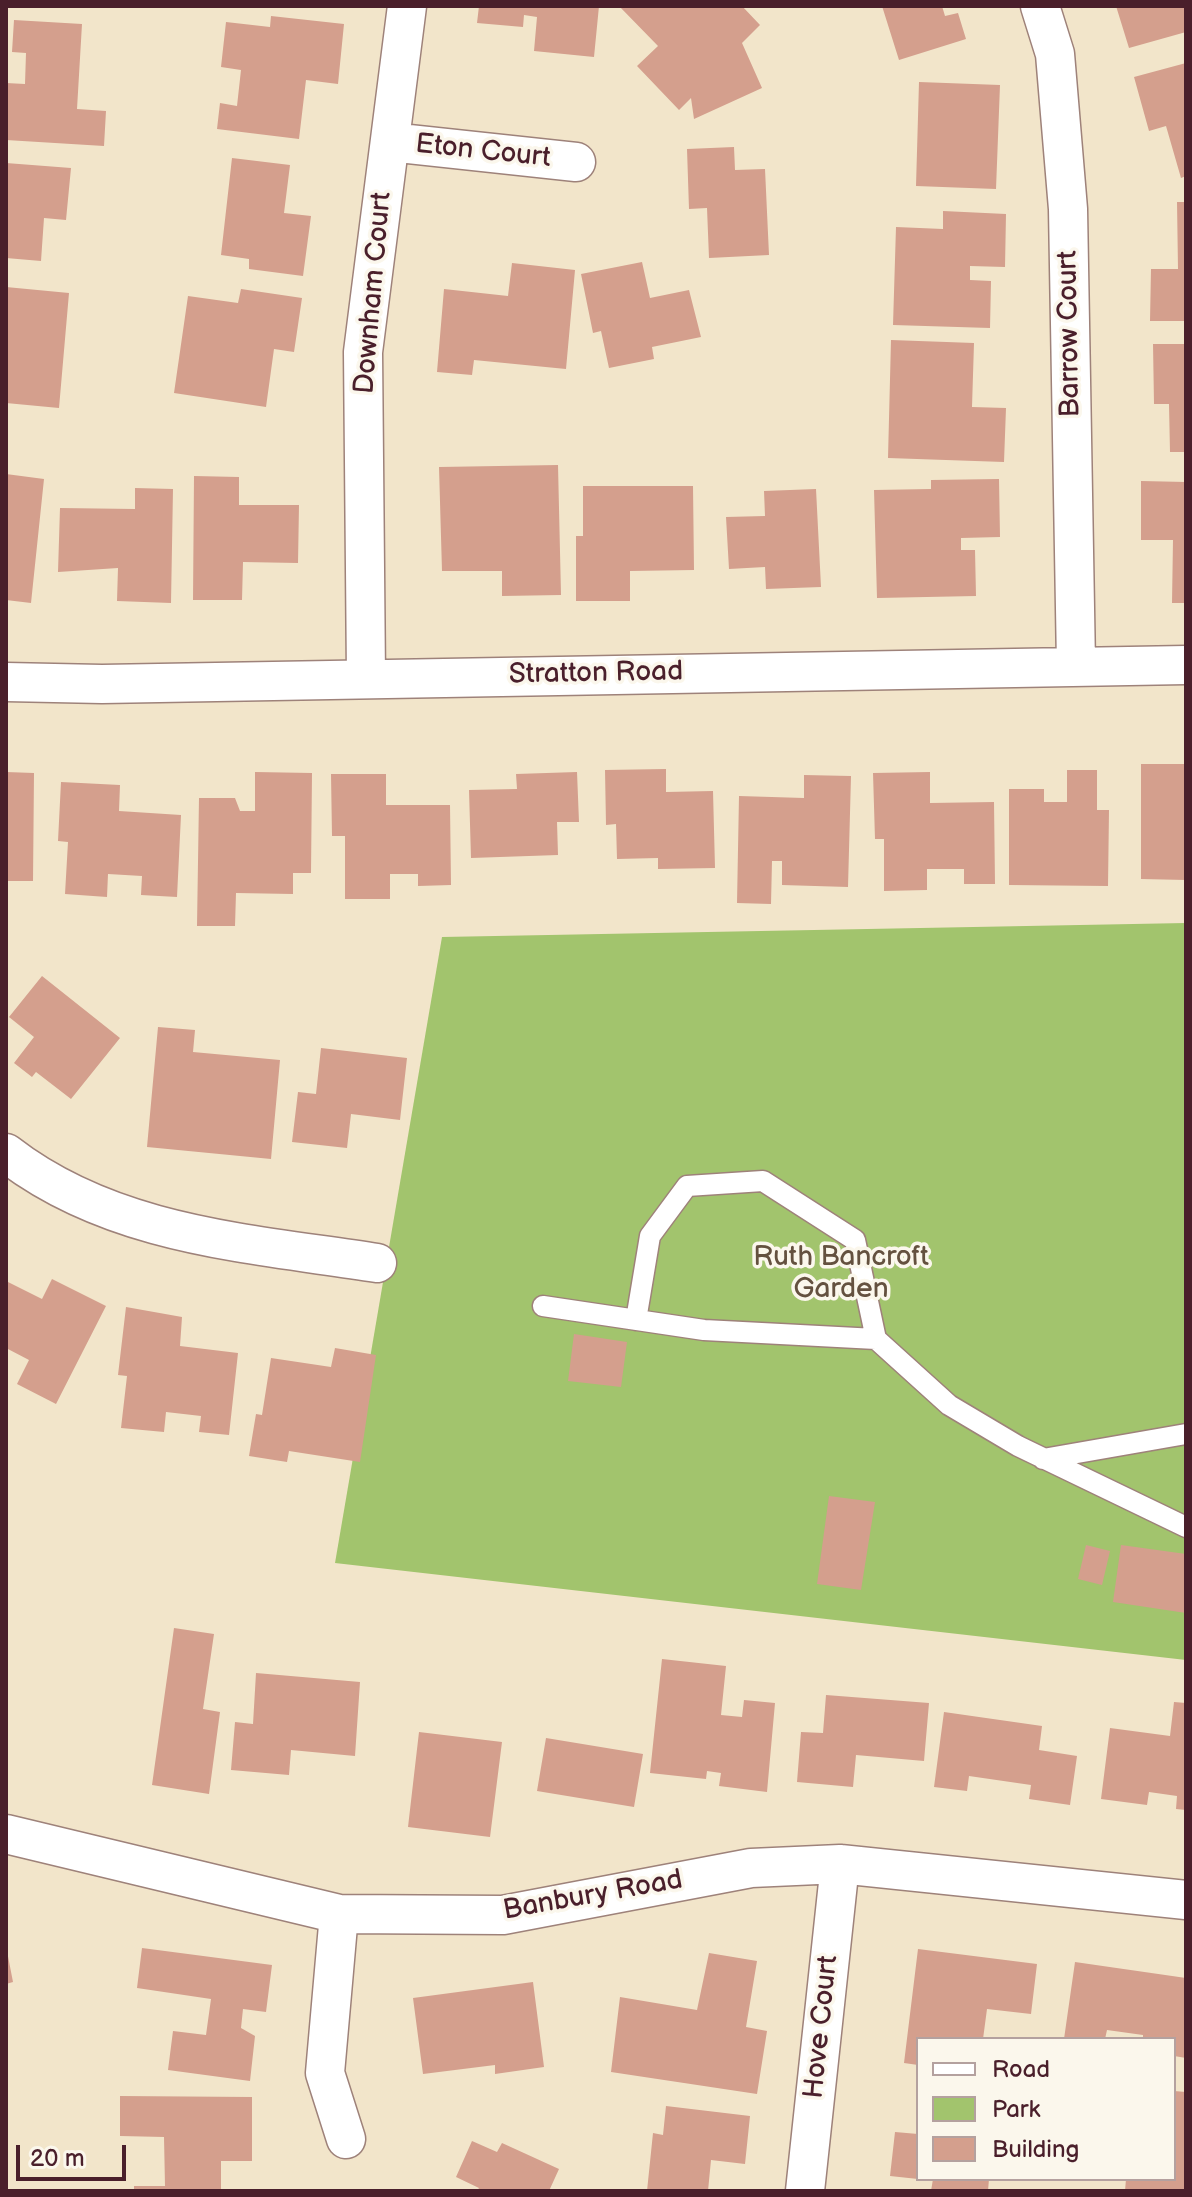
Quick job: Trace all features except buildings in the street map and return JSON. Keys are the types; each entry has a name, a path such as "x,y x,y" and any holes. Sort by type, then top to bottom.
{"street":[{"name":"Downham Court","path":"366,678 363,352 407,6"},
{"name":"Barrow Court","path":"1040,6 1055,54 1068,209 1076,665"},
{"name":"Eton Court","path":"390,142 576,162"},
{"name":"Stratton Road","path":"6,682 102,684 1186,665"},
{"path":"6,1153 107,1212 165,1230 377,1263"},
{"name":"Banbury Road","path":"6,1834 339,1914 503,1915 751,1868 840,1864 1186,1900"},
{"name":"Hove Court","path":"805,2191 840,1864"},
{"path":"339,1914 325,2073 346,2139"}],"lane":[{"path":"636,1320 650,1236 687,1186 763,1181 855,1240 876,1339 949,1405 1043,1459 1186,1527"},
{"path":"543,1306 704,1330 876,1339"},
{"path":"1043,1459 1186,1434"}],"green space":[{"name":"Ruth Bancroft Garden","path":"1186,923 1186,1660 335,1563 442,937"}]}
